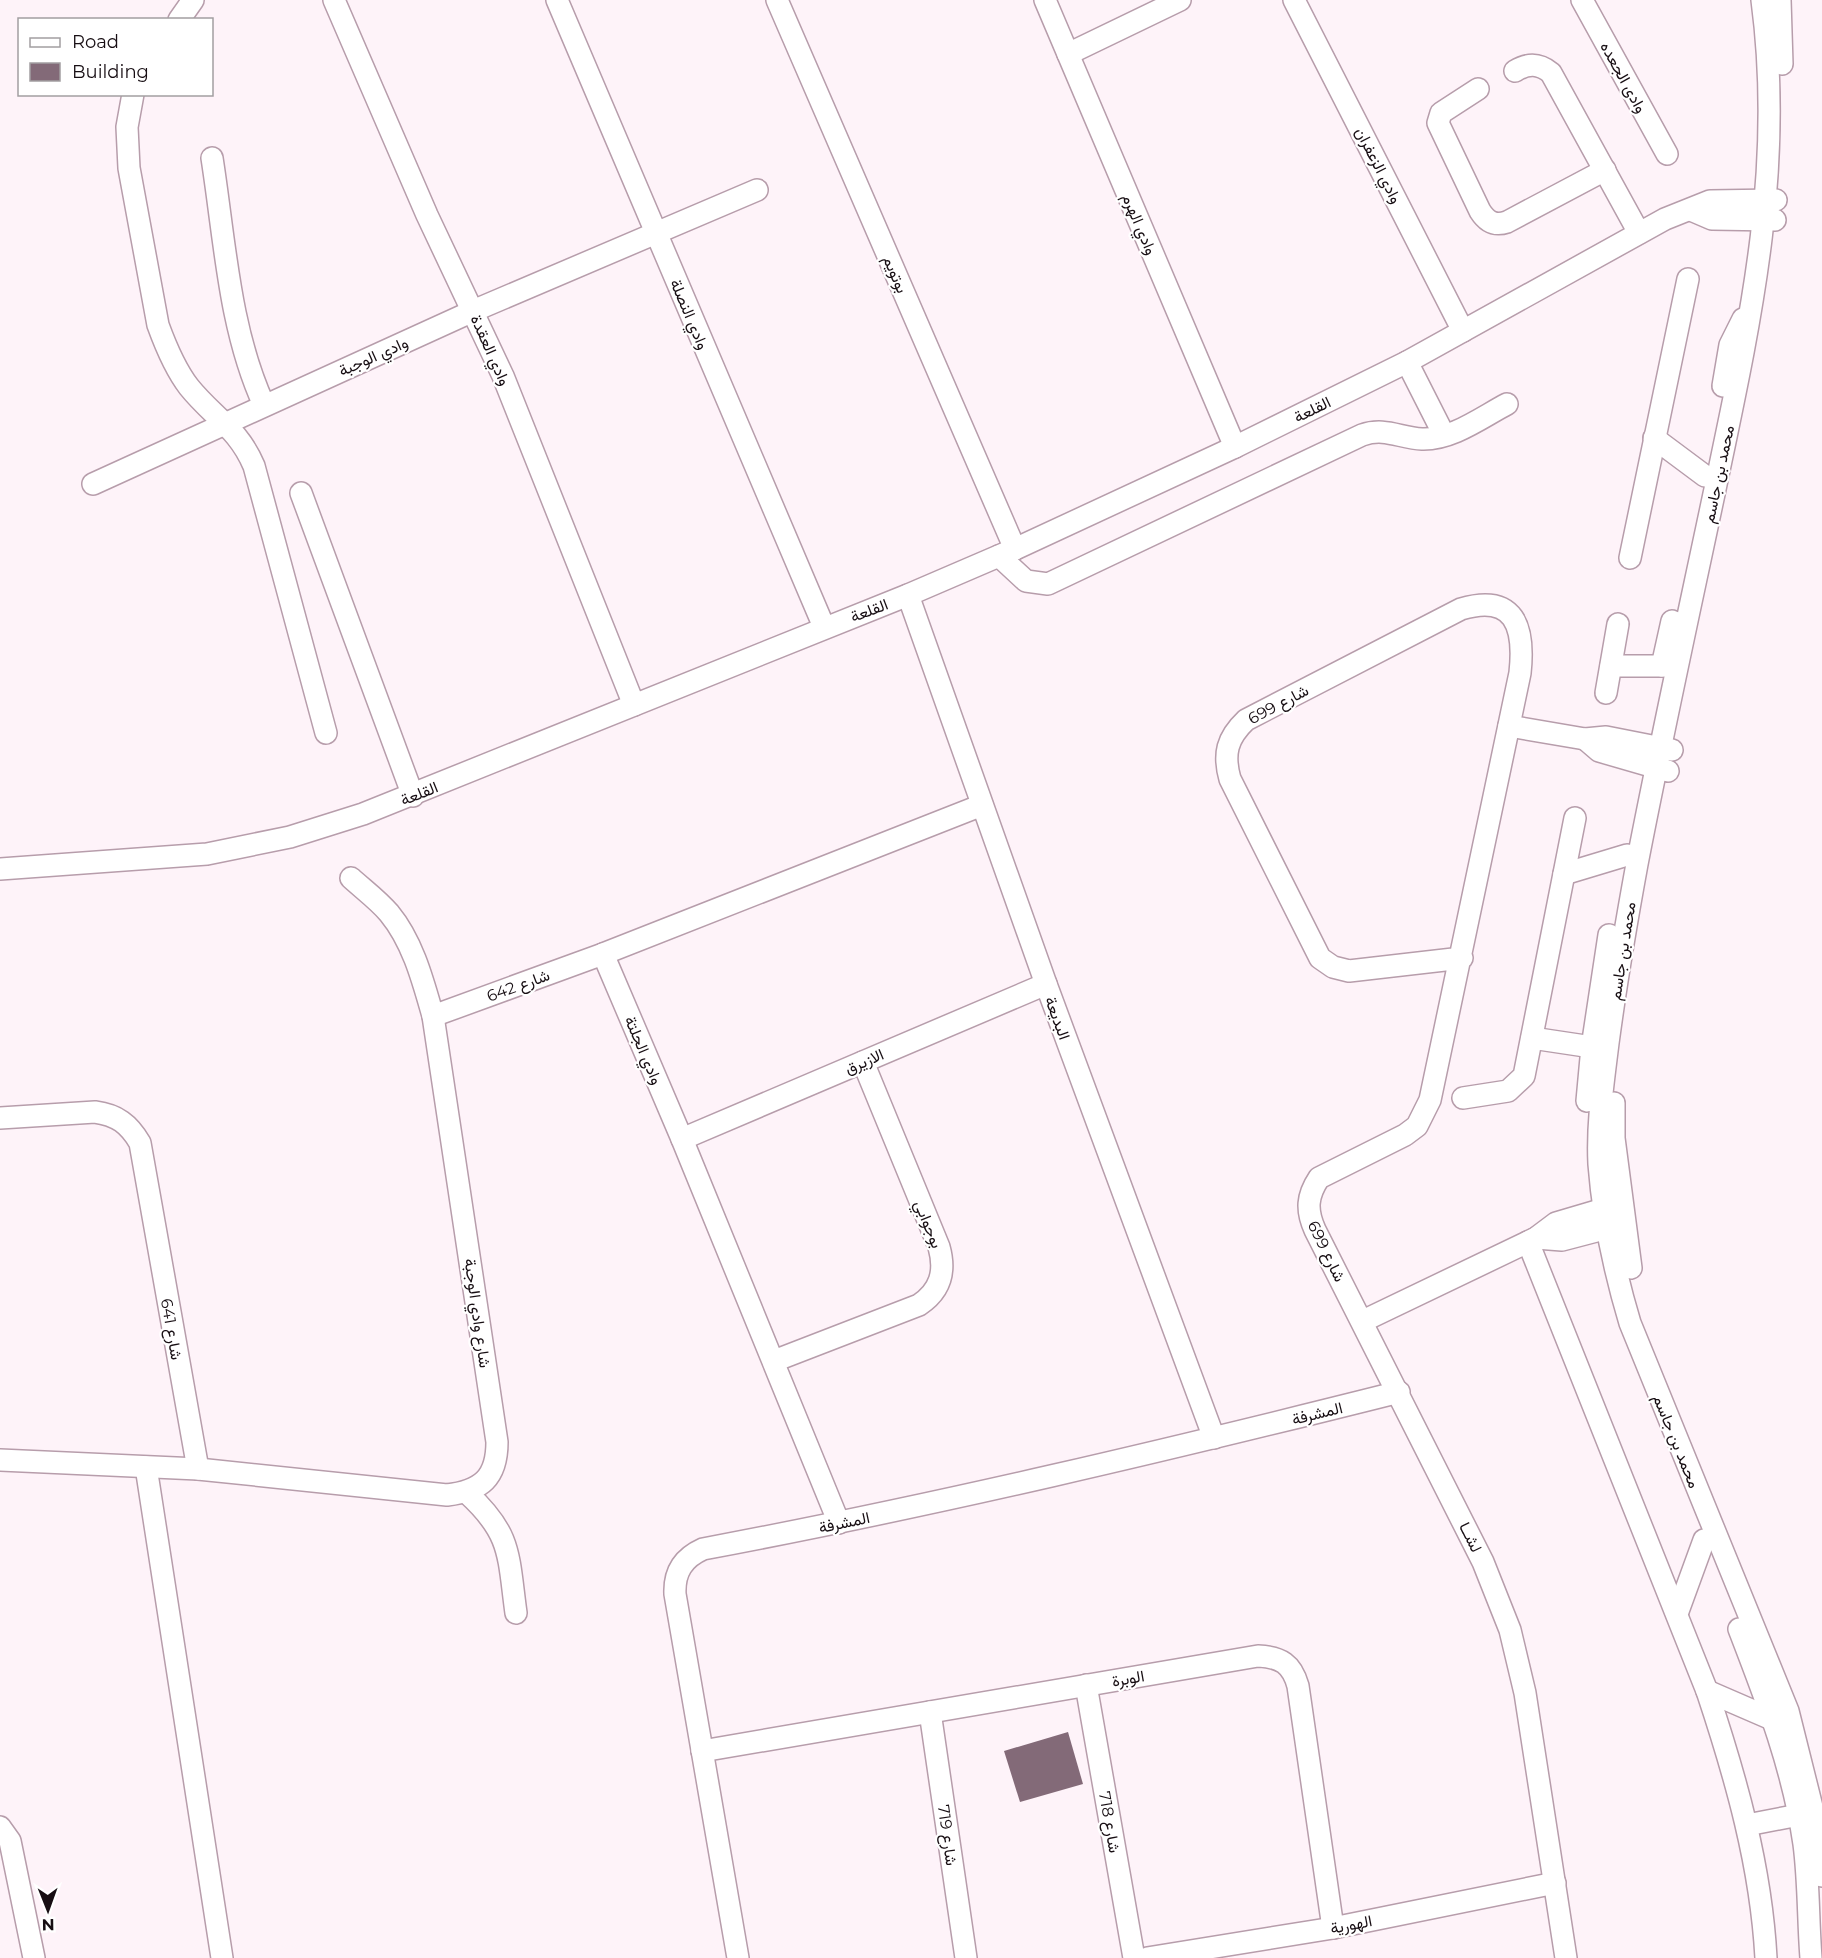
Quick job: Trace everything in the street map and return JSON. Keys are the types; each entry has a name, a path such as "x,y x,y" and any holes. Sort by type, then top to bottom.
{"street":[{"path":"180,18 193,0"},
{"name":"وادي العقدة","path":"334,0 427,215 503,376 634,705"},
{"name":"بوتويم","path":"777,0 1007,552"},
{"name":"وادي الهرم","path":"1045,0 1235,447"},
{"path":"1068,54 1180,0"},
{"name":"وادي الزعفران","path":"1294,0 1463,331"},
{"name":"وادى الجعده","path":"1582,0 1667,154"},
{"name":"محمد بن جاسم","path":"1762,0 1771,78 1770,210 1752,306 1670,666 1664,759 1618,1044 1614,1138 1615,1216 1623,1297 1639,1347 1788,1710 1815,1819 1822,1876"},
{"name":"محمد بن جاسم","path":"1780,0 1782,121 1770,210 1756,361 1664,759 1643,835 1619,959 1600,1106 1599,1142 1615,1216 1652,1347 1784,1673 1800,1717 1822,1805"},
{"name":"وادي النصلة","path":"562,2 656,233 824,627"},
{"path":"1515,71 1521,67 1537,65 1551,73 1639,233"},
{"path":"1478,89 1441,113 1438,123 1480,211 1489,222 1495,224 1507,222 1605,170"},
{"path":"134,96 127,127 129,168 158,325 166,348 189,386 238,435 254,466 326,733"},
{"path":"212,158 239,333 250,372 264,405"},
{"name":"وادي الوجبة","path":"93,484 474,311 757,190"},
{"name":"القلعة","path":"0,866 152,859 230,850 317,830 412,796 824,627 908,595 1235,447 1407,362 1671,216 1691,210 1712,219 1770,210"},
{"path":"1630,558 1688,279"},
{"path":"1611,666 1670,666 1730,345 1752,306"},
{"path":"1407,362 1444,435"},
{"path":"1007,552 1026,581 1048,584 1362,435 1382,431 1421,439 1444,435 1507,404"},
{"path":"1654,438 1705,476"},
{"path":"301,493 412,796"},
{"name":"البديعة","path":"908,595 1046,984 1214,1438"},
{"name":"شارع 699","path":"1363,1321 1310,1217 1308,1203 1312,1189 1319,1178 1405,1135 1424,1115 1462,958 1521,664 1520,633 1515,620 1506,609 1492,604 1478,604 1461,609 1246,720 1233,732 1227,746 1226,762 1230,779 1320,958 1333,967 1349,971 1462,958"},
{"path":"1606,693 1618,624"},
{"path":"1509,726 1585,739 1606,737 1664,759"},
{"path":"603,954 982,805"},
{"path":"1463,1098 1498,1093 1517,1085 1524,1076 1575,818"},
{"path":"1599,1142 1586,1119 1592,1047 1606,953 1627,855 1643,835"},
{"path":"1564,874 1627,855"},
{"name":"شارع وادي الوجبة","path":"351,878 390,915 404,936 424,982 433,1016 497,1442 497,1458 491,1473 481,1485 466,1493"},
{"name":"شارع 642","path":"433,1016 603,954"},
{"name":"وادي الجلتة","path":"603,954 774,1361 839,1523"},
{"name":"الازيرق","path":"682,1140 1046,984"},
{"path":"1532,1038 1592,1047"},
{"name":"بوجوابي","path":"774,1361 919,1305 934,1292 943,1274 939,1247 863,1062"},
{"name":"شارع 641","path":"0,1118 95,1112 109,1114 122,1121 133,1131 140,1143 198,1469"},
{"path":"1363,1321 1532,1240 1556,1223 1615,1216"},
{"path":"1532,1240 1707,1691 1747,1825 1764,1928 1766,1958"},
{"path":"1623,1297 1620,1317 1623,1342 1774,1720 1799,1815 1808,1883 1811,1958"},
{"name":"لشــا","path":"1363,1321 1483,1562 1510,1630 1526,1693 1566,1958"},
{"name":"المشرفة","path":"738,1958 675,1594 680,1566 686,1559 703,1549 839,1523 1214,1438 1399,1392"},
{"path":"0,1460 198,1469 447,1496 466,1493 490,1514 506,1542 516,1613"},
{"path":"146,1467 222,1958"},
{"path":"1677,1614 1704,1540"},
{"name":"الوبرة","path":"702,1751 1258,1656 1273,1656 1287,1663 1294,1672 1298,1686 1333,1928"},
{"name":"شارع 718","path":"1086,1685 1134,1958"},
{"path":"1707,1691 1774,1720"},
{"name":"شارع 719","path":"930,1712 966,1958"},
{"path":"1747,1825 1799,1815"},
{"path":"0,1827 10,1841 14,1854 34,1958"},
{"name":"الهورية","path":"1147,1958 1333,1928 1555,1883"}],"building":[{"path":"1068,1732 1083,1784 1020,1802 1004,1751"}]}
